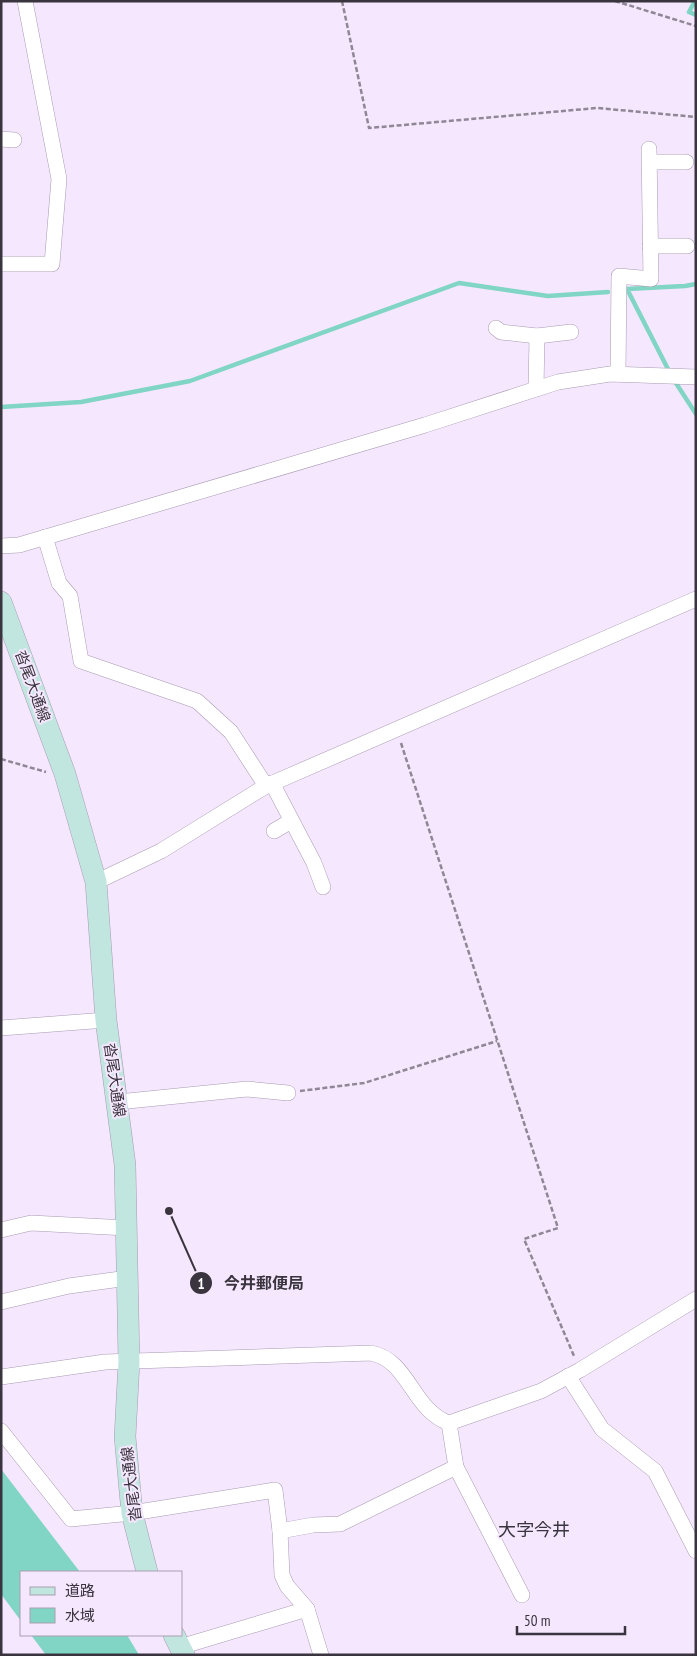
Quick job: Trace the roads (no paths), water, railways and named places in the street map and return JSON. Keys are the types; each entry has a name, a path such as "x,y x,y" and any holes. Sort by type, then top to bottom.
{"main road":[{"name":"沓尾大通線","path":"1,602 65,774 96,882 106,1020 125,1165 129,1362 125,1437 132,1513 147,1571"}],"street":[{"path":"1,264 52,264 60,179 25,1"},
{"path":"618,374 619,276 651,278 649,156 686,162"},
{"path":"650,246 687,246"},
{"path":"496,328 501,332 537,336 571,332"},
{"path":"536,389 537,336"},
{"path":"1,546 19,545 416,427 558,382 618,374 696,377"},
{"path":"45,537 58,583 70,596 81,661 197,701 231,732 269,785 291,821 314,863 323,887"},
{"path":"96,882 161,851 269,785 696,599"},
{"path":"274,831 291,821"},
{"path":"1,1028 106,1020"},
{"path":"118,1102 247,1089 288,1093"},
{"path":"1,1230 31,1223 127,1228"},
{"path":"1,1302 69,1286 128,1278"},
{"path":"1,1376 106,1362 371,1353 380,1355 396,1367 431,1414 449,1423 541,1391 696,1300"},
{"path":"574,1373 602,1429 655,1471 696,1552"},
{"path":"449,1423 456,1467 522,1595"},
{"path":"1,1431 71,1519 132,1513 275,1490 280,1531 282,1576 287,1586 307,1609 321,1655"},
{"path":"280,1531 313,1525 340,1524 456,1467"},
{"path":"179,1646 307,1609"}],"water":[{"path":"1,1469 79,1571 20,1571 20,1620 1,1594"},
{"path":"32,1636 128,1636 139,1655 46,1655"}],"waterway":[{"path":"695,1 689,12 696,15"},
{"path":"1,407 81,402 190,381 459,283 548,296 608,292"},
{"path":"670,373 627,289 696,284"},
{"path":"674,380 696,414"}],"place":[{"name":"今井郵便局","path":"169,1211"}],"district":[{"name":"大字今井","path":"534,1529"}]}
